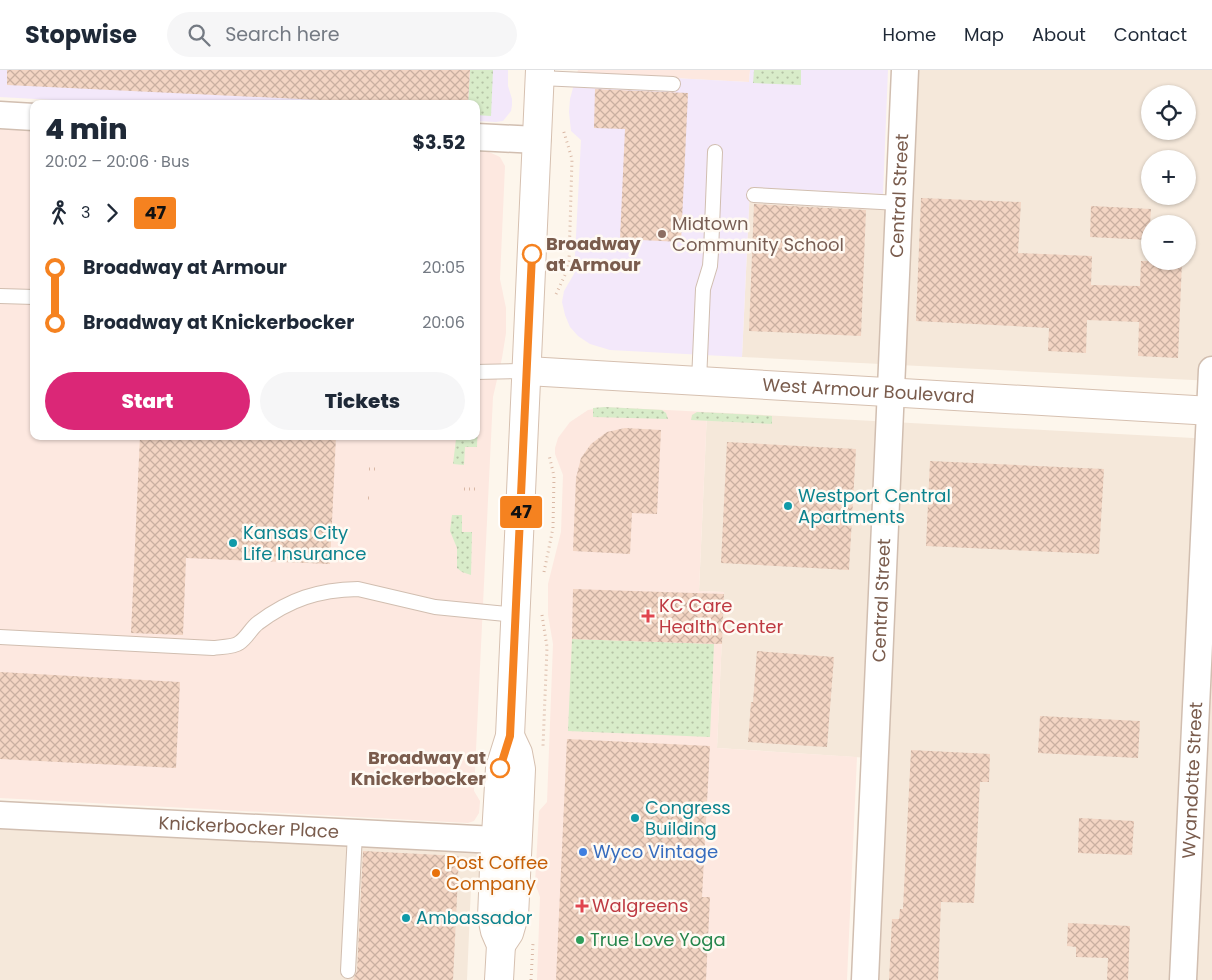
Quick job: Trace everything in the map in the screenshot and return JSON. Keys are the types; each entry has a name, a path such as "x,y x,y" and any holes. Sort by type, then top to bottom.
{"main road":[{"path":"499,980 501,945 495,931 492,916 500,768 510,736 529,612 527,371 540,74"},
{"name":"West Armour Boulevard","path":"527,371 1211,411"},
{"path":"501,945 509,932 514,916 520,797 521,769 518,753 510,736"}],"street":[{"name":"Central Street","path":"865,980 905,70"},
{"path":"0,115 30,117"},
{"path":"480,137 537,140"},
{"name":"Wyandotte Street","path":"1183,980 1208,558 1212,370"},
{"name":"Knickerbocker Place","path":"0,815 496,840"}],"lane":[{"path":"540,74 673,84"},
{"path":"698,381 704,289 710,266 715,152"},
{"path":"754,195 899,203"},
{"path":"0,296 30,297"},
{"path":"480,372 527,371"},
{"path":"0,637 213,648 239,644 256,624 294,600 331,590 358,589 435,607 529,612"},
{"path":"348,971 354,833"}],"path":[{"path":"556,295 569,261 572,159 563,127"},
{"path":"544,576 553,528 554,476 550,460 550,447"},
{"path":"369,468 374,468"},
{"path":"464,489 475,489"},
{"path":"368,498 373,498"},
{"path":"529,612 547,647 543,754"},
{"path":"530,980 533,934"}],"shaded area":[{"path":"0,70 508,70 508,86 512,105 511,111 503,121 496,122 480,121 480,100 54,100 0,97"},
{"path":"578,70 750,70 749,82 577,73"},
{"name":"Midtown Community School","path":"750,70 888,70 883,194 750,187 742,357 610,350 590,344 578,336 570,327 562,302 564,291 574,274 581,140 571,131 569,112 570,99 577,73 749,82"},
{"path":"917,70 1212,70 1212,381 742,357 750,187 911,196"},
{"path":"0,127 30,129 30,440 480,440 480,151 489,152 500,157 505,166 500,279 506,308 506,333 493,397 474,791 480,801 479,813 474,821 468,823 0,798"},
{"path":"605,407 707,412 699,591 724,592 717,748 857,757 847,980 537,980 540,897 535,883 539,811 547,802 553,644 548,615 548,584 561,532 563,475 555,454 555,448 558,438 570,422 588,410"},
{"path":"707,412 1212,439 1212,980 875,980 885,759 717,748 724,592 699,591"},
{"path":"0,825 480,852 480,879 471,887 467,980 0,980"}],"green space":[{"path":"470,70 493,70 491,116 480,115 480,100 468,100"},
{"path":"754,70 801,70 801,85 753,83"},
{"path":"593,408 662,410 666,413 668,419 593,417"},
{"path":"697,412 772,416 772,424 691,420 692,415"},
{"path":"456,440 477,440 477,447 465,447 464,465 453,464"},
{"path":"452,515 462,515 462,532 472,532 471,575 457,568 457,548 450,531"},
{"path":"572,639 714,644 710,737 568,731"}],"building":[{"path":"7,70 470,70 468,100 320,100 7,85"},
{"path":"595,89 688,93 681,242 620,239 625,129 594,128"},
{"path":"921,198 1021,202 1018,253 1092,256 1091,285 1140,286 1141,261 1141,270 1182,270 1178,358 1138,356 1139,322 1087,320 1086,353 1048,351 1049,328 916,321"},
{"path":"754,204 866,210 861,336 749,331"},
{"path":"1091,206 1151,209 1151,215 1141,215 1141,240 1090,237"},
{"path":"625,428 661,430 657,514 632,513 630,554 573,551 576,478 581,458 591,444 607,432"},
{"name":"Kansas City Life Insurance","path":"140,440 336,440 330,564 186,558 183,635 131,633"},
{"name":"Westport Central Apartments","path":"727,442 856,449 849,570 721,563"},
{"path":"930,461 1104,469 1099,554 926,546"},
{"name":"KC Care Health Center","path":"573,589 724,594 722,644 572,639"},
{"path":"757,651 834,657 827,747 748,742"},
{"path":"0,672 180,682 176,768 0,759"},
{"path":"1040,716 1140,721 1138,758 1038,753"},
{"name":"Congress Building","path":"567,739 710,746 702,897 710,897 706,980 556,980"},
{"path":"911,750 990,754 989,782 980,782 974,903 941,902 938,980 889,980 892,919 899,919 900,909 903,909"},
{"path":"1079,818 1134,821 1132,855 1078,853"},
{"name":"Ambassador","path":"363,851 459,856 453,980 353,980 357,971"},
{"path":"1068,923 1130,926 1128,980 1107,980 1108,958 1076,957 1076,947 1067,946"}],"bus line":[{"name":"47","path":"500,768 510,736 532,254"}],"place":[{"name":"Midtown Community School","path":"662,234"},
{"name":"Broadway at Armour","path":"532,254"},
{"name":"Westport Central Apartments","path":"788,506"},
{"name":"Kansas City Life Insurance","path":"233,543"},
{"name":"KC Care Health Center","path":"648,616"},
{"name":"Broadway at Knickerbocker","path":"500,768"},
{"name":"Congress Building","path":"635,818"},
{"name":"Wyco Vintage","path":"583,852"},
{"name":"Post Coffee Company","path":"436,873"},
{"name":"Walgreens","path":"582,906"},
{"name":"Ambassador","path":"406,918"},
{"name":"True Love Yoga","path":"580,940"}]}
